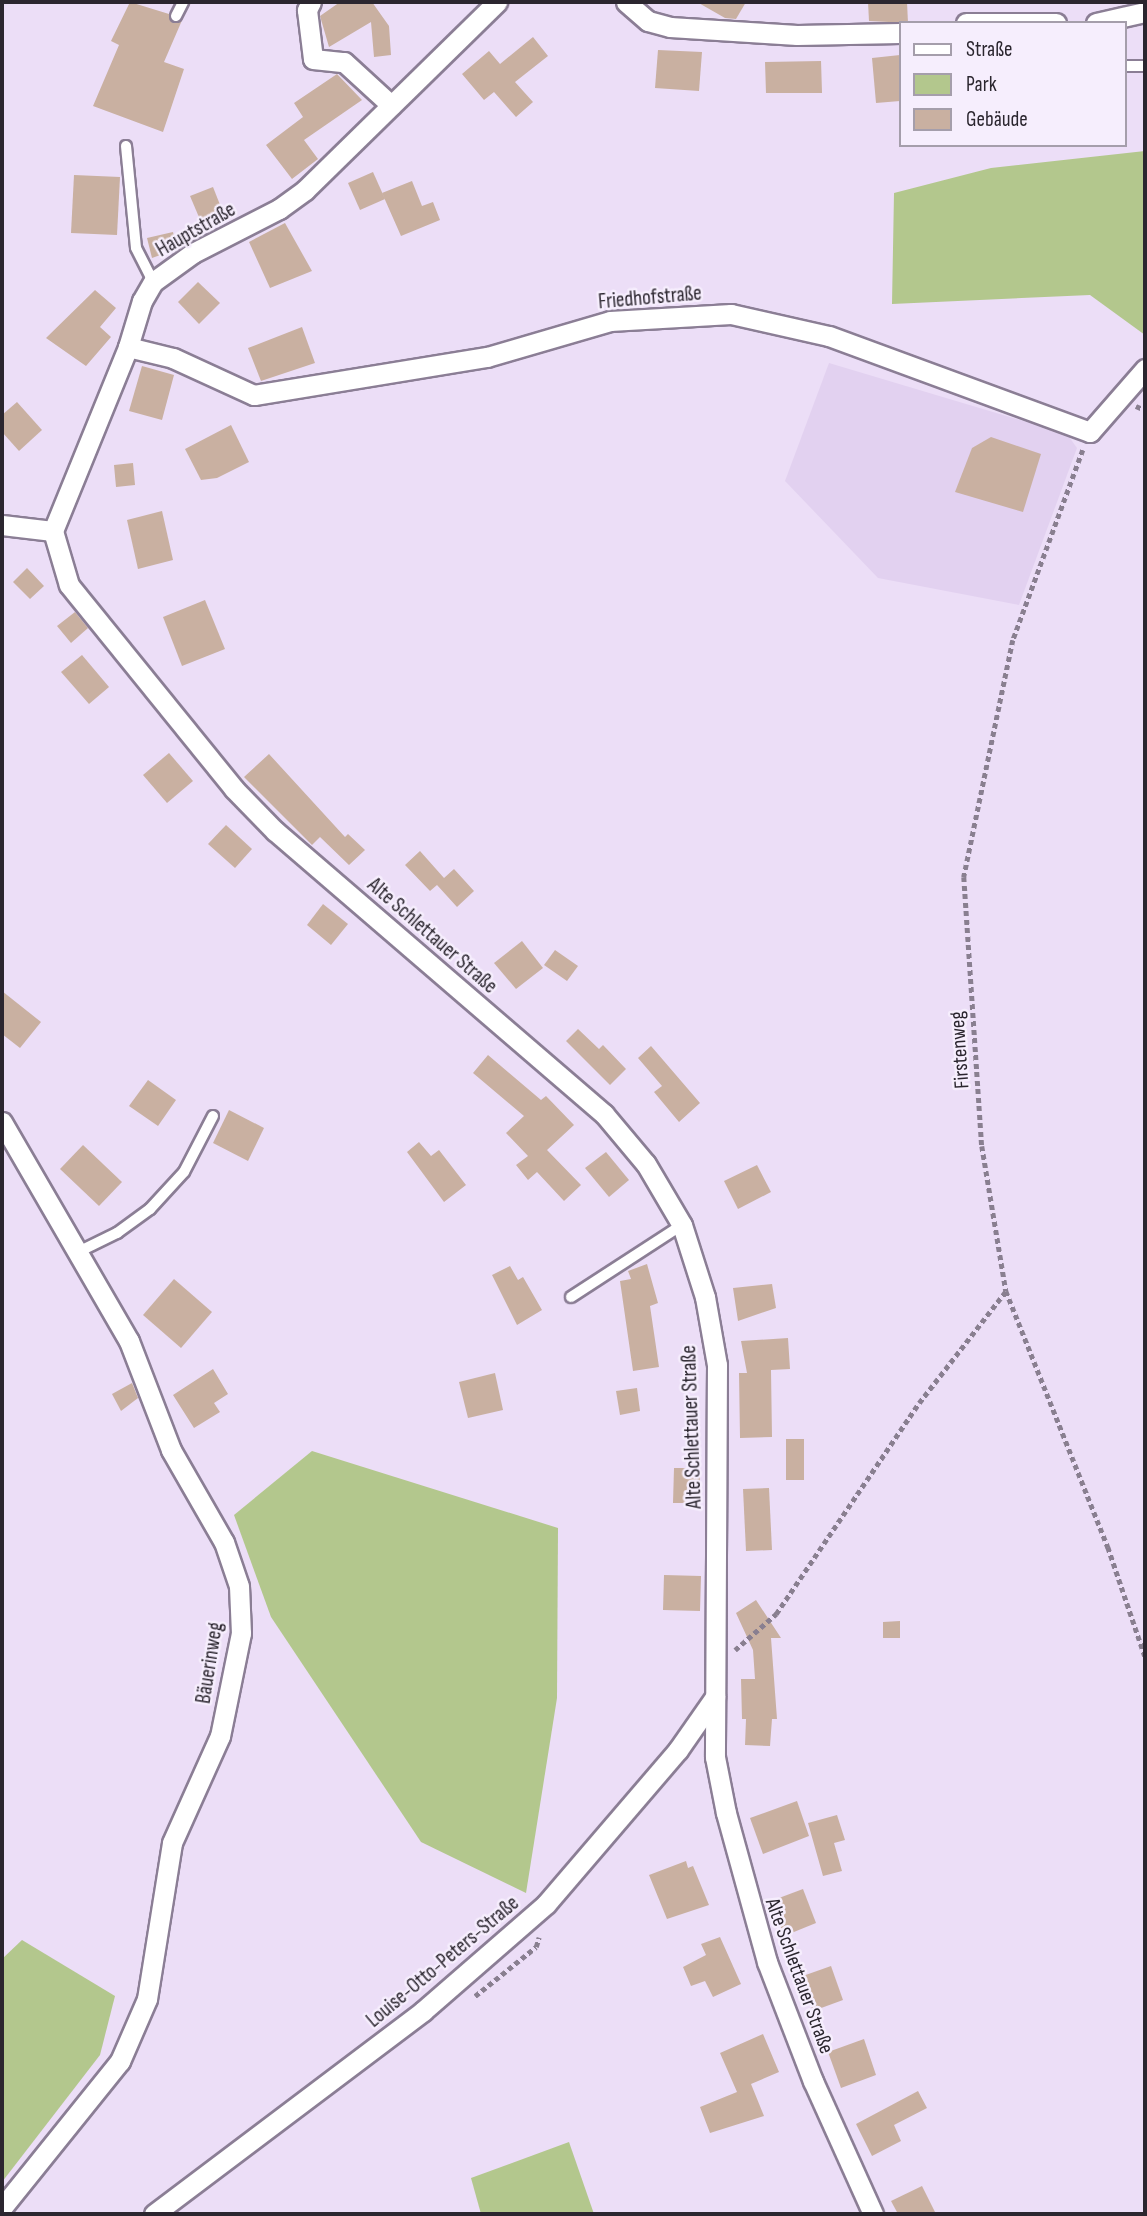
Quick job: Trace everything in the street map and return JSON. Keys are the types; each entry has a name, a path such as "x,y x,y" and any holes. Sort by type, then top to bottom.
{"street":[{"path":"311,2 307,10 313,59 344,62 391,105"},
{"name":"Hauptstraße","path":"53,531 128,347 142,301 153,282 193,253 279,209 305,190 497,2"},
{"path":"626,2 648,21 670,27 797,34 898,33"},
{"path":"1105,21 1145,12"},
{"name":"Friedhofstraße","path":"128,347 173,358 254,395 487,357 610,321 731,314 829,336 1090,432"},
{"path":"1090,432 1145,369"},
{"path":"2,525 53,531"},
{"name":"Alte Schlettauer Straße","path":"53,531 69,585 234,789 275,831 604,1114 646,1164 682,1225 705,1297 718,1365 715,1757 744,1891 767,1962 813,2081 873,2214"},
{"name":"Bäuerinweg","path":"2,1122 129,1340 171,1450 224,1542 239,1586 241,1633 220,1736 172,1843 148,1999 120,2061 2,2208"},
{"name":"Louise-Otto-Peters-Straße","path":"154,2214 312,2098 490,1956 547,1904 678,1751 715,1697"},
{"path":"678,1751 715,1757"}],"lane":[{"path":"176,16 183,2"},
{"path":"1126,66 1145,66"},
{"path":"126,146 136,248 153,282"},
{"path":"76,1253 117,1233 150,1209 184,1172 213,1116"},
{"path":"571,1297 682,1225"}],"path":[{"name":"Firstenweg","path":"1090,432 1013,640 964,877 982,1146 1006,1291 1108,1548 1145,1656"},
{"path":"716,1666 776,1614 919,1403 1006,1291"}],"shaded area":[{"path":"829,363 1067,434 1077,448 1019,605 878,578 785,481"}],"green space":[{"path":"1145,151 1145,335 1090,295 892,304 894,193 991,168"},
{"path":"312,1451 558,1528 557,1698 526,1893 421,1842 271,1617 234,1515"},
{"path":"22,1940 115,1996 100,2055 2,2182 2,1959"},
{"path":"569,2142 594,2214 481,2214 471,2178"}],"building":[{"path":"130,2 169,14 173,23 183,18 164,62 184,69 163,132 93,106 119,45 111,41"},
{"path":"340,2 372,2 389,26 391,55 374,57 371,22 329,47 320,16"},
{"path":"697,2 746,2 736,19 725,18"},
{"path":"868,2 907,2 908,21 869,21"},
{"path":"533,37 548,56 515,82 533,102 516,117 494,92 484,100 462,74 489,51 500,64"},
{"path":"658,50 702,52 699,91 655,88"},
{"path":"898,55 898,101 876,103 872,58"},
{"path":"821,61 822,93 766,93 765,62"},
{"path":"337,74 362,100 304,140 318,159 292,179 266,145 303,117 294,103"},
{"path":"373,172 385,199 360,210 348,183"},
{"path":"74,175 120,177 117,235 71,233"},
{"path":"412,181 422,206 433,202 440,220 401,236 382,193"},
{"path":"213,187 226,220 204,229 190,196"},
{"path":"285,223 312,271 270,288 249,242"},
{"path":"173,232 177,249 152,258 147,238"},
{"path":"198,282 220,303 199,324 178,302"},
{"path":"95,290 116,308 100,327 111,337 86,366 46,338"},
{"path":"302,327 315,363 261,381 248,348"},
{"path":"142,366 174,375 162,420 129,411"},
{"path":"17,402 42,430 19,451 2,432 2,415"},
{"path":"231,425 249,462 217,478 201,480 185,449"},
{"path":"991,437 1041,454 1023,512 955,492 972,448"},
{"path":"133,463 135,485 116,487 114,465"},
{"path":"162,511 173,560 138,569 127,520"},
{"path":"27,568 44,586 30,599 13,582"},
{"path":"205,600 225,649 182,666 163,617"},
{"path":"75,612 88,628 71,643 57,626"},
{"path":"82,655 109,687 89,704 61,672"},
{"path":"169,753 193,781 167,803 143,775"},
{"path":"269,754 345,837 348,834 365,850 349,865 320,837 312,845 244,777"},
{"path":"226,825 252,849 235,868 208,844"},
{"path":"420,851 444,878 454,869 474,891 457,907 437,885 430,891 405,865"},
{"path":"323,904 348,924 331,945 307,925"},
{"path":"522,941 543,968 516,989 494,963"},
{"path":"555,950 578,966 567,981 544,965"},
{"path":"2,991 41,1022 20,1048 2,1034"},
{"path":"578,1029 599,1049 603,1045 626,1069 610,1085 566,1041"},
{"path":"651,1046 700,1103 679,1122 654,1092 662,1086 638,1058"},
{"path":"488,1055 541,1100 546,1096 574,1125 547,1150 581,1185 564,1201 537,1172 528,1180 516,1165 528,1156 506,1133 524,1116 473,1073"},
{"path":"148,1080 176,1100 158,1126 129,1106"},
{"path":"229,1110 264,1128 248,1161 213,1143"},
{"path":"419,1142 431,1156 439,1150 466,1185 444,1202 407,1152"},
{"path":"83,1145 122,1182 99,1206 60,1169"},
{"path":"606,1152 629,1180 609,1197 585,1168"},
{"path":"757,1165 771,1192 738,1209 724,1181"},
{"path":"647,1264 658,1303 650,1306 659,1367 633,1371 620,1281 631,1279 628,1271"},
{"path":"510,1266 518,1280 523,1277 542,1310 517,1325 492,1275"},
{"path":"174,1279 212,1312 181,1348 143,1315"},
{"path":"772,1284 776,1308 738,1321 733,1288"},
{"path":"788,1338 790,1369 771,1370 772,1437 740,1438 739,1373 747,1373 741,1341"},
{"path":"213,1369 228,1394 214,1403 220,1412 194,1428 173,1395"},
{"path":"495,1373 503,1410 468,1418 459,1382"},
{"path":"132,1383 138,1398 121,1411 112,1394"},
{"path":"637,1388 640,1411 620,1415 616,1391"},
{"path":"786,1439 804,1439 804,1480 786,1480"},
{"path":"674,1468 700,1468 700,1503 673,1503"},
{"path":"769,1488 772,1550 746,1551 743,1489"},
{"path":"664,1575 701,1576 700,1611 663,1610"},
{"path":"756,1600 781,1638 771,1638 777,1719 772,1719 770,1746 745,1745 746,1719 742,1719 741,1679 755,1679 753,1650 736,1613"},
{"path":"900,1621 900,1638 883,1638 883,1622"},
{"path":"797,1801 809,1836 763,1854 750,1818"},
{"path":"837,1815 845,1840 834,1843 842,1871 823,1876 808,1823"},
{"path":"686,1861 688,1868 693,1866 709,1905 667,1919 649,1875"},
{"path":"803,1889 816,1923 784,1936 771,1901"},
{"path":"720,1937 741,1984 713,1997 705,1981 691,1986 683,1967 706,1955 701,1944"},
{"path":"831,1966 843,2000 813,2011 800,1977"},
{"path":"763,2034 779,2072 751,2084 764,2116 710,2133 700,2107 737,2092 720,2053"},
{"path":"864,2039 876,2075 841,2088 828,2052"},
{"path":"918,2091 927,2108 894,2125 901,2141 872,2156 856,2124"},
{"path":"922,2186 936,2214 898,2214 891,2201"}]}
